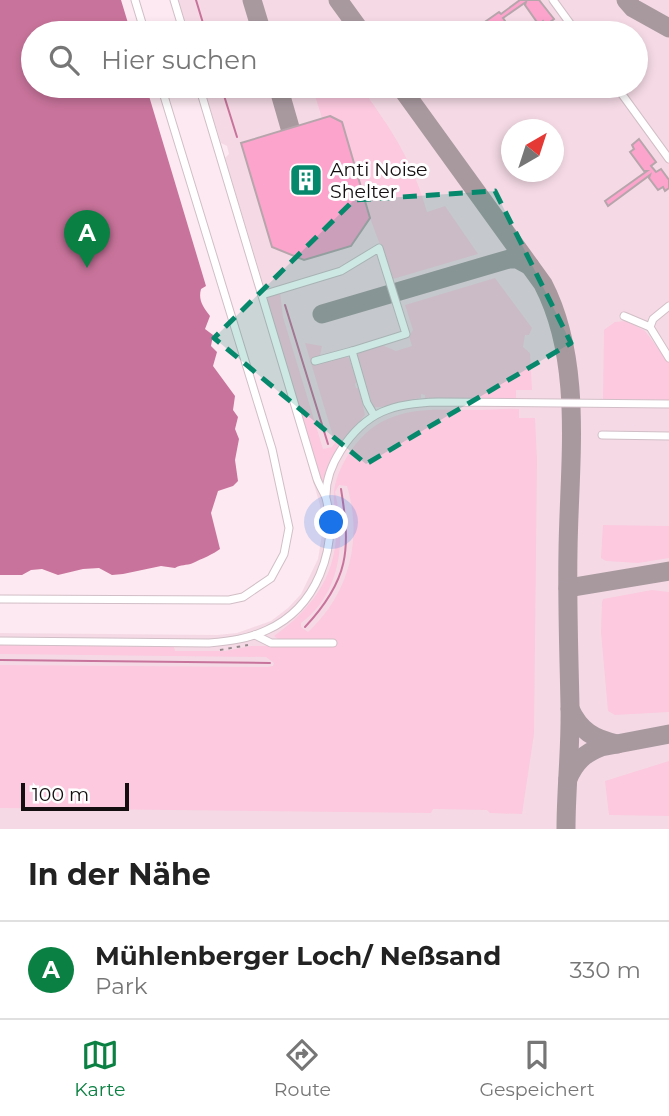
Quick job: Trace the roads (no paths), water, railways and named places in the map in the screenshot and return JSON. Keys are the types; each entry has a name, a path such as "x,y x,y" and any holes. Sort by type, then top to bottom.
{"street":[{"path":"135,0 141,21"},
{"path":"174,0 180,21"},
{"path":"553,0 568,21"},
{"path":"0,599 229,600 243,597 271,578 284,554 289,528 272,449 165,98"},
{"path":"203,98 317,479 326,496"},
{"path":"625,98 669,159"},
{"path":"262,295 341,271 379,248 405,334 315,361"},
{"path":"650,327 653,319 669,306"},
{"path":"624,316 650,327 669,358"},
{"path":"352,351 374,415"},
{"path":"0,641 209,643 239,640 270,629 292,614 318,578 327,554 329,536 327,481 337,457 357,428 374,415 392,407 424,402 669,404"},
{"path":"602,435 669,436"},
{"path":"255,635 271,643 332,643"}],"waterway":[{"path":"196,0 202,21"},
{"path":"225,98 237,137"},
{"path":"285,305 328,444"},
{"path":"305,627 331,594 343,563 346,530 341,489"},
{"path":"0,660 270,663"}],"place":[{"name":"Anti Noise Shelter","path":"306,180"},
{"name":"Mühlenberger Loch/ Neßsand","path":"87,268"}]}
